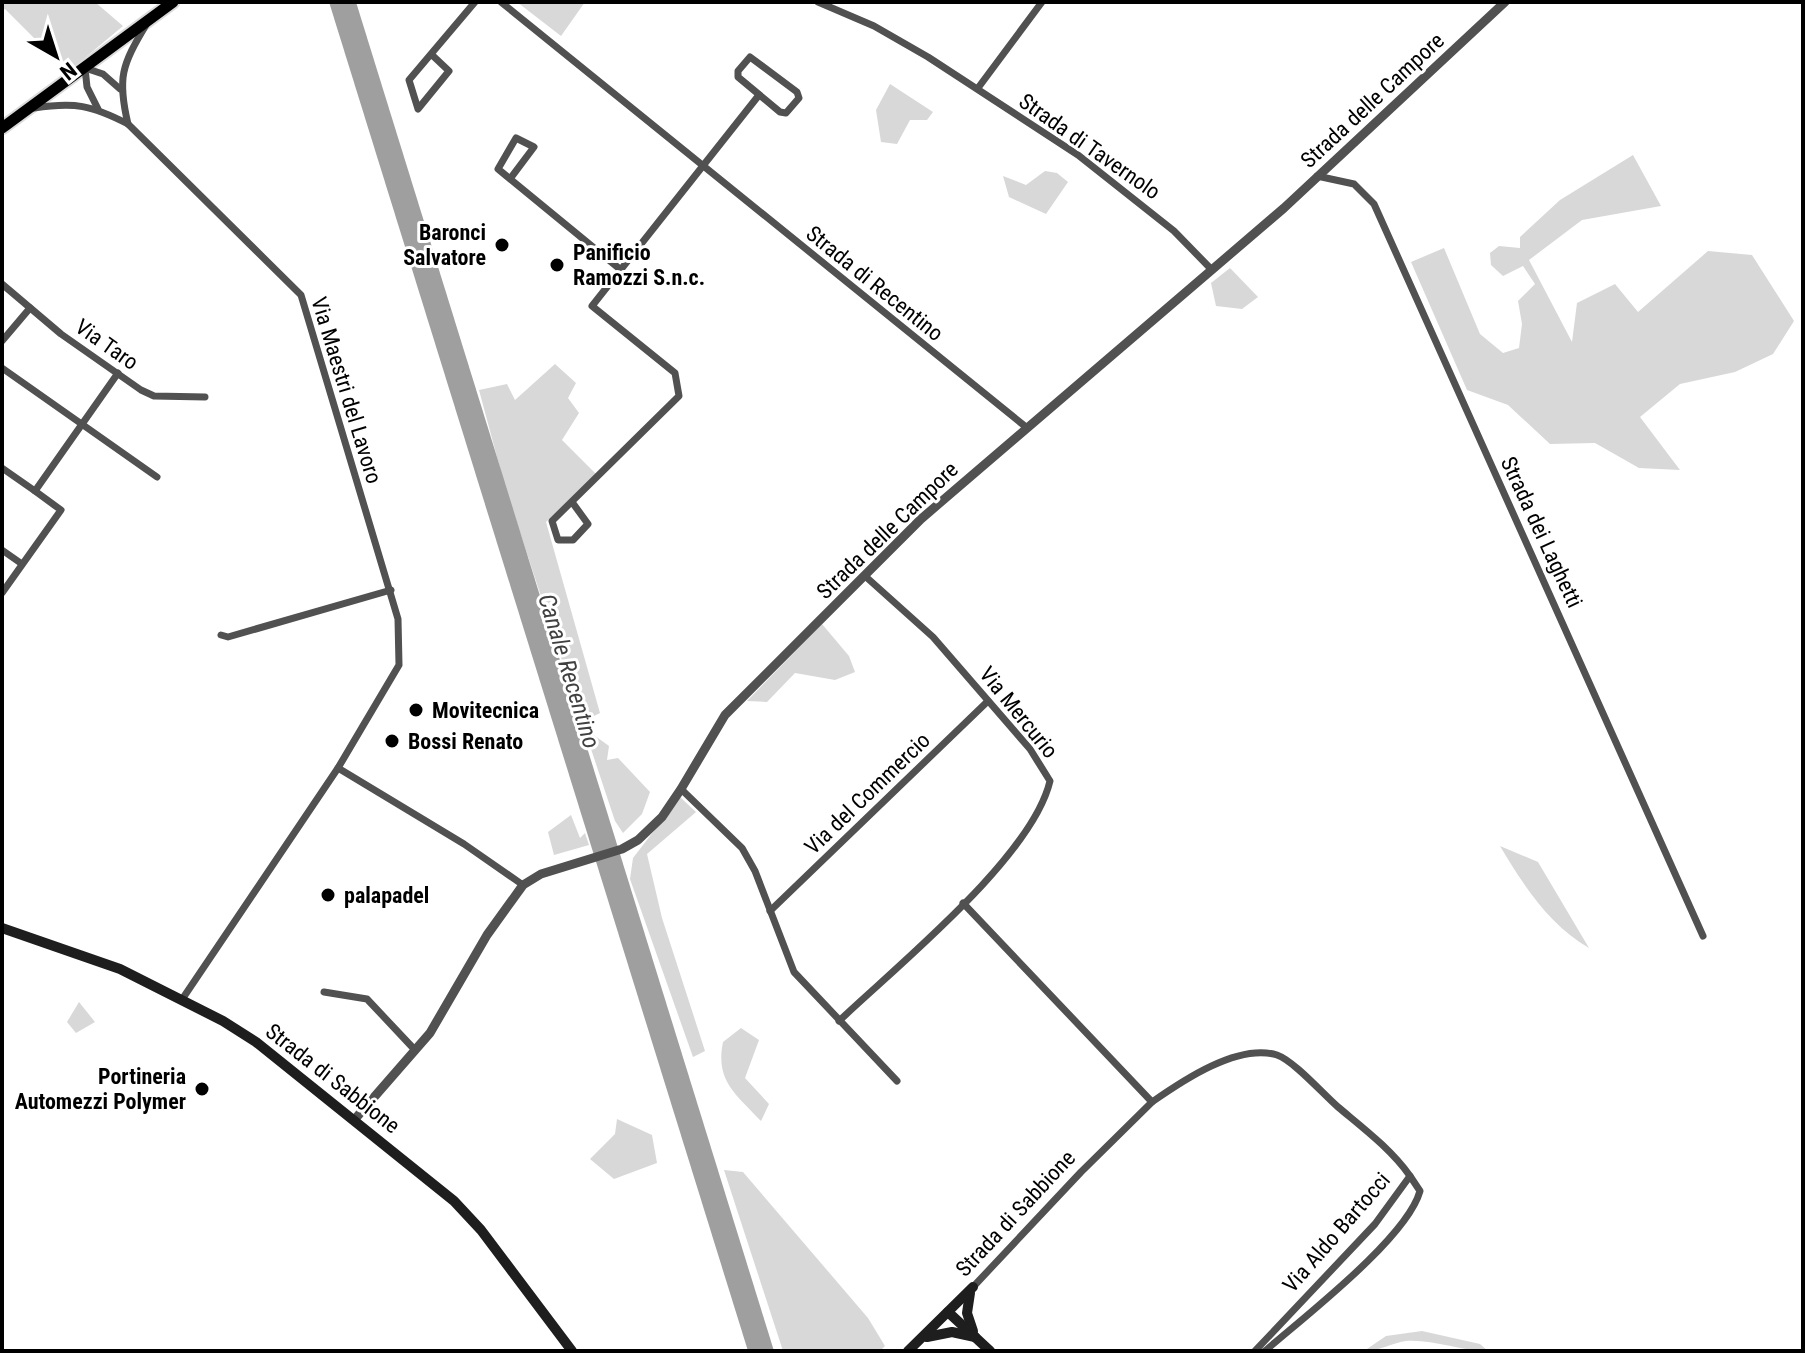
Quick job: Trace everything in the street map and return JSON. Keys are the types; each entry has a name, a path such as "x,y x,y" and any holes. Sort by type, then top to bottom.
{"main road":[{"path":"2,128 173,2"},
{"name":"Strada di Sabbione","path":"2,928 120,969 183,998 256,1042 355,1119 441,1190 472,1220 572,1351"},
{"path":"973,1287 966,1303 975,1337"},
{"name":"Strada di Sabbione","path":"908,1351 973,1287"},
{"path":"948,1312 990,1351"},
{"path":"917,1342 937,1332 975,1337"}],"street":[{"path":"431,54 449,71 418,109 409,80 431,54 475,2"},
{"name":"Strada di Recentino","path":"501,2 1026,427"},
{"name":"Strada di Tavernolo","path":"818,2 874,26 978,88 1131,194 1174,231 1212,270"},
{"path":"978,88 1042,2"},
{"name":"Strada delle Campore","path":"355,1119 430,1033 510,899 523,885 541,874 622,849 638,840 662,817 725,715 921,519 1212,270 1505,2"},
{"path":"128,124 120,89 128,54 149,20"},
{"path":"750,57 797,92 799,98 786,113 780,112 759,95 738,77 738,71 750,57"},
{"path":"98,109 87,87 85,68 103,74 120,89"},
{"path":"572,502 588,524 573,540 558,540 552,521 679,396 675,373 592,306 759,95"},
{"name":"Via Maestri del Lavoro","path":"31,108 71,103 98,109 128,124 301,295 391,590 401,647 399,665 338,768 183,998"},
{"path":"510,179 534,147 525,139 516,138 498,169 510,179 621,270"},
{"name":"Strada dei Laghetti","path":"1317,176 1354,184 1374,204 1703,936"},
{"name":"Via Taro","path":"2,284 118,373 154,396 205,397"},
{"path":"2,341 30,308"},
{"path":"2,368 157,477"},
{"path":"35,491 118,373"},
{"path":"2,468 61,510 2,593"},
{"path":"2,550 22,564"},
{"name":"Via Mercurio","path":"839,1021 1002,864 1040,810 1050,781 1030,749 933,637 865,576"},
{"path":"221,635 228,637 391,590"},
{"name":"Via del Commercio","path":"770,911 988,701"},
{"path":"338,768 464,844 523,885"},
{"path":"681,789 742,848 794,972 897,1081"},
{"path":"963,903 1152,1102"},
{"path":"324,992 367,999 415,1050"},
{"name":"Strada di Sabbione","path":"973,1287 1152,1102 1198,1072 1251,1054 1279,1056 1369,1134 1410,1176"},
{"name":"Via Aldo Bartocci","path":"1255,1351 1375,1224 1410,1176 1420,1191 1409,1216 1339,1288 1265,1351"}],"shaded area":[{"path":"2,2 95,2 123,26 68,72 5,9 2,11"},
{"path":"329,2 356,2 774,1351 748,1351"},
{"path":"517,2 585,2 561,36"},
{"path":"890,84 933,112 927,120 910,120 897,144 881,142 876,110"},
{"path":"1633,155 1661,206 1582,220 1529,260 1572,342 1577,303 1615,284 1638,312 1708,251 1752,255 1794,321 1773,354 1735,372 1680,384 1640,417 1680,470 1639,468 1595,443 1550,444 1508,405 1467,390 1411,262 1444,248 1480,334 1503,353 1519,348 1522,324 1518,301 1535,284 1523,266 1503,276 1491,265 1490,253 1499,246 1520,248 1520,237 1560,200"},
{"path":"1045,171 1057,173 1068,182 1046,214 1009,197 1003,176 1026,185"},
{"path":"1230,268 1258,297 1242,309 1216,306 1211,283"},
{"path":"555,364 576,383 568,398 579,413 562,440 596,474 546,522 600,713 582,722 504,483 479,390 507,384 515,400"},
{"path":"822,624 849,656 855,672 835,680 795,673 767,702 747,701"},
{"path":"584,728 609,746 607,760 618,758 650,792 642,814 623,833 615,821"},
{"path":"680,797 696,812 647,854 662,918 705,1051 693,1057 630,879 633,858"},
{"path":"571,815 580,838 585,833 589,845 554,855 548,832"},
{"path":"1500,846 1538,862 1589,948 1550,916 1528,890"},
{"path":"79,1002 95,1022 76,1033 67,1022"},
{"path":"741,1028 759,1040 745,1078 769,1104 761,1121 730,1086 722,1067 723,1042"},
{"path":"617,1119 652,1135 657,1163 614,1179 590,1159 615,1134"},
{"path":"724,1170 743,1172 868,1318 885,1346 880,1351 783,1351"},
{"path":"1422,1331 1480,1344 1488,1351 1416,1341 1364,1351 1386,1336"}],"place":[{"name":"Baronci Salvatore","path":"502,245"},
{"name":"Panificio Ramozzi S.n.c.","path":"557,265"},
{"name":"Movitecnica","path":"416,710"},
{"name":"Bossi Renato","path":"392,741"},
{"name":"palapadel","path":"328,895"},
{"name":"Portineria Automezzi Polymer","path":"202,1089"}],"water label":[{"name":"Canale Recentino","path":"569,671"}]}
